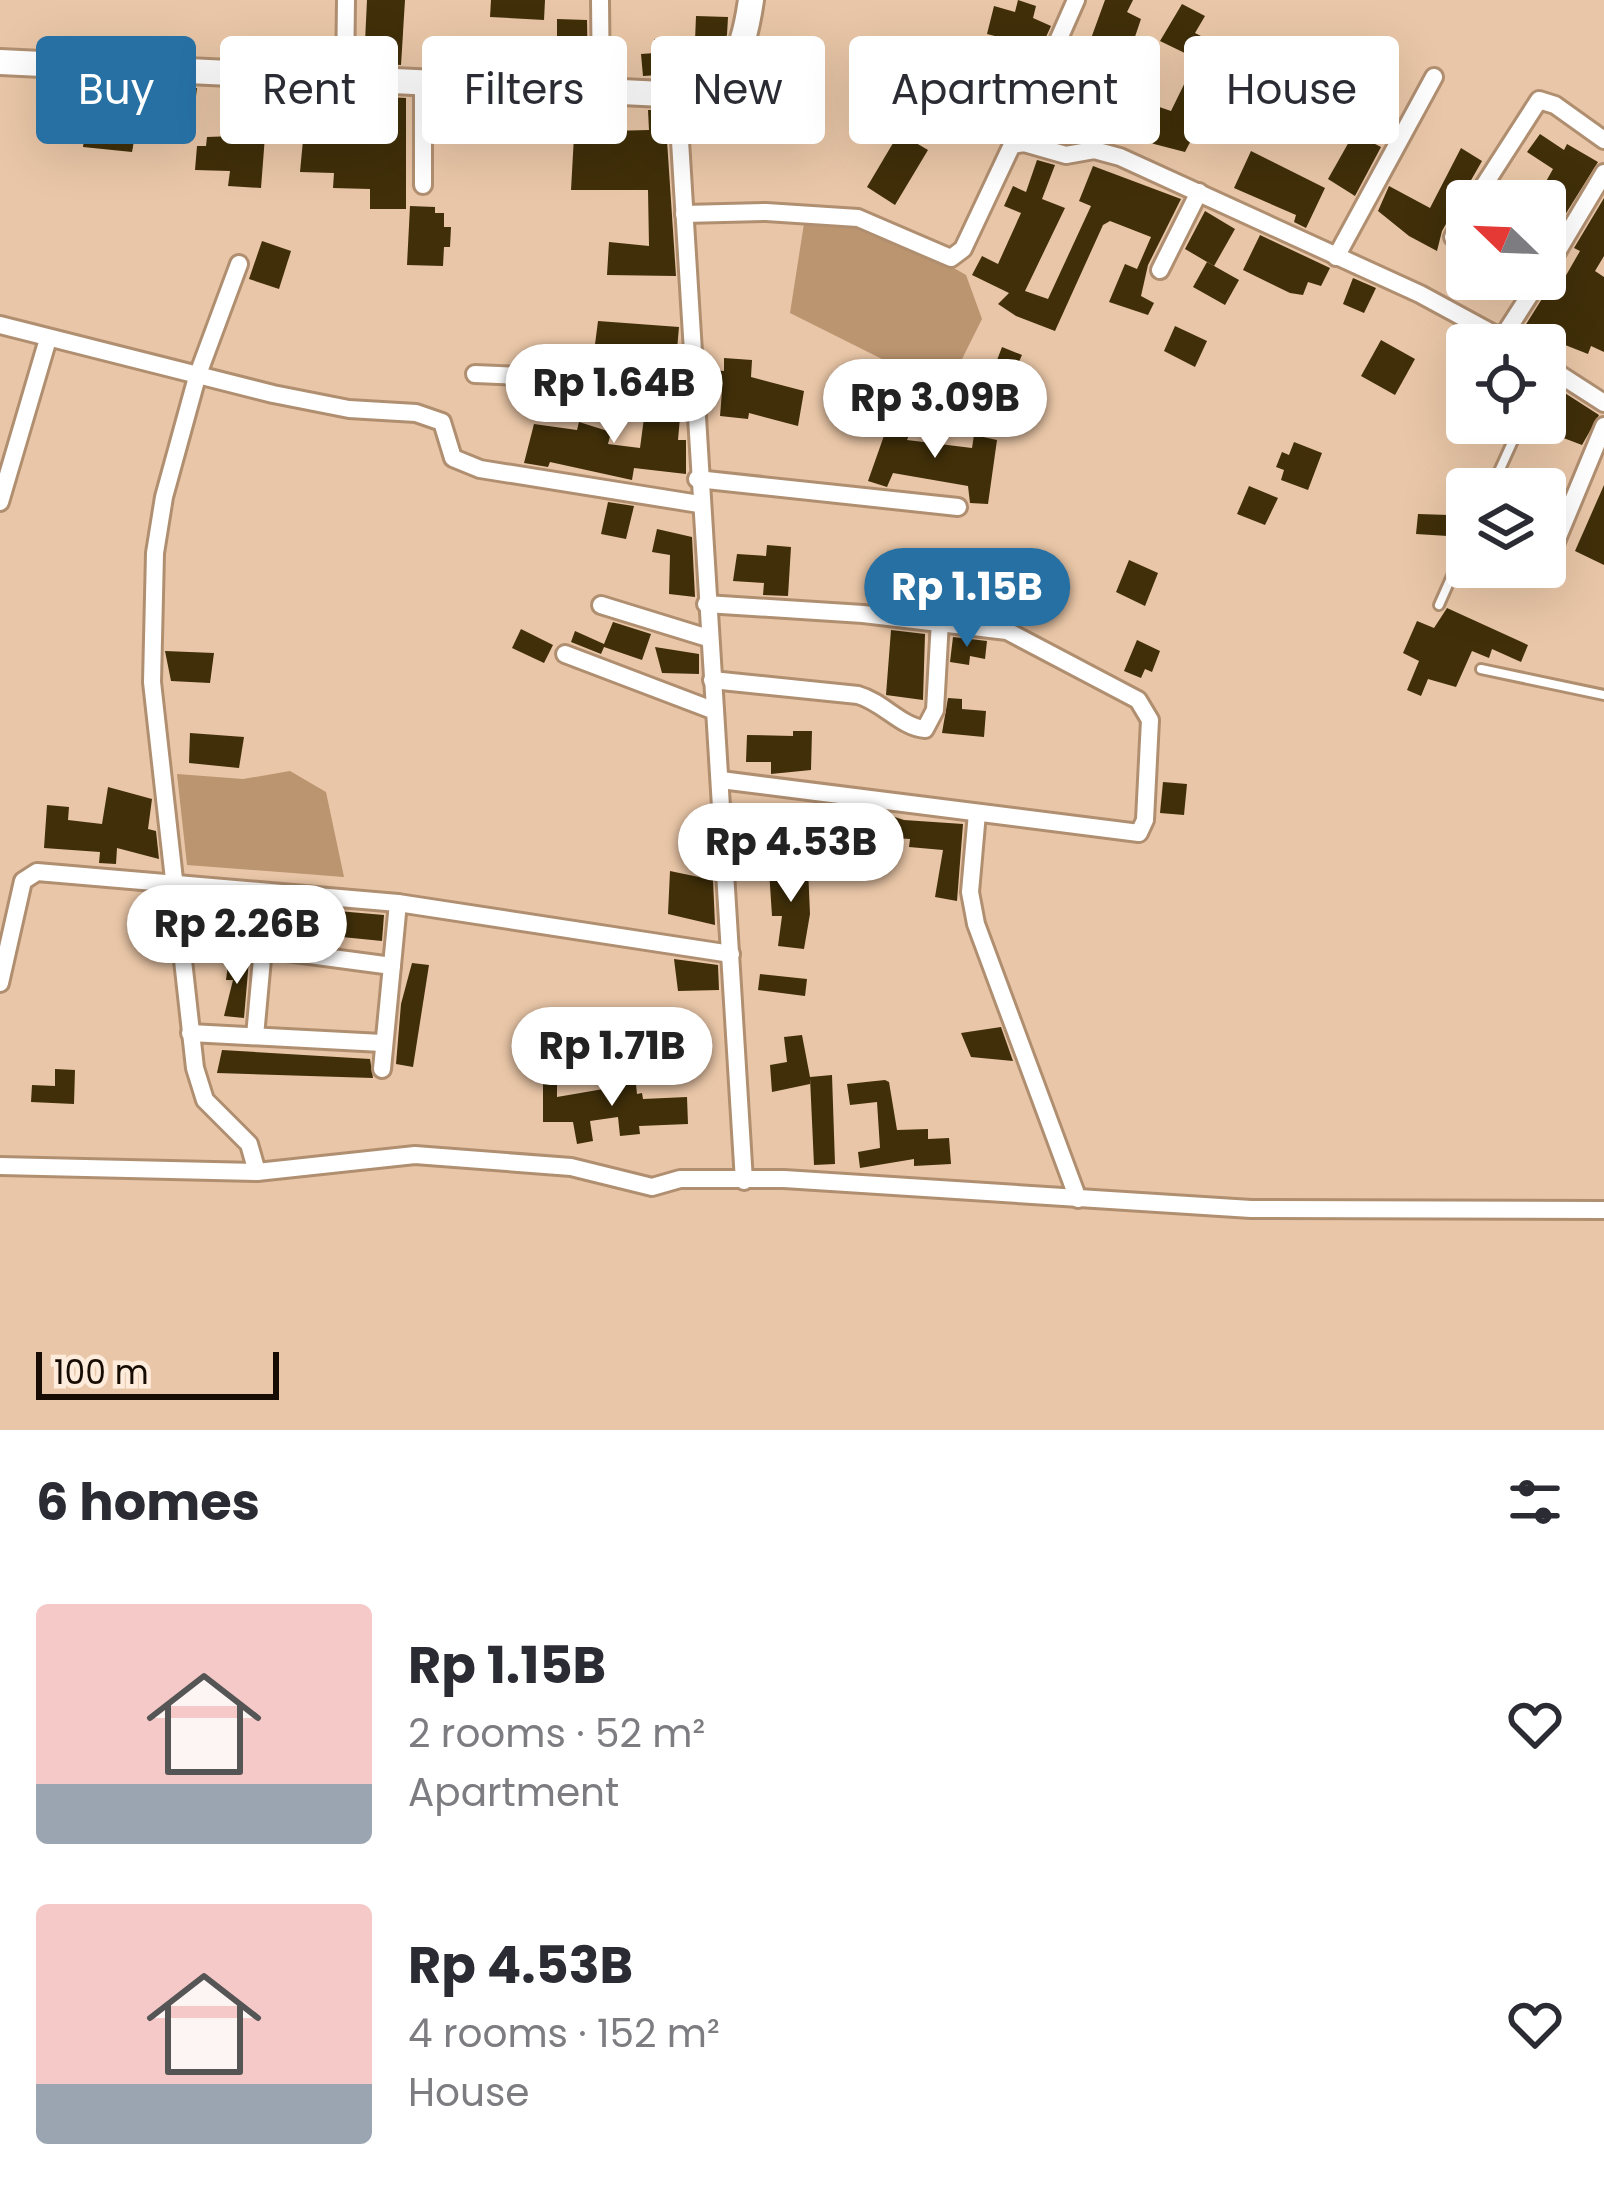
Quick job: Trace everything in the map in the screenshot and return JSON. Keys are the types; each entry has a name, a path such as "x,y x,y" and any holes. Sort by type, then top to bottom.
{"street":[{"path":"346,0 346,36"},
{"path":"600,0 600,36"},
{"path":"744,36 751,0"},
{"path":"683,214 766,212 858,218 951,258 963,249 1076,0"},
{"path":"0,62 220,73"},
{"path":"1336,257 1434,77"},
{"path":"1488,180 1540,100 1556,104 1604,140"},
{"path":"1012,145 1024,143 1066,155 1106,152 1473,324"},
{"path":"423,144 423,184"},
{"path":"679,144 744,1180"},
{"path":"1566,237 1604,173"},
{"path":"1160,270 1199,193"},
{"path":"239,264 197,377 164,497 152,682 178,886 190,1033 205,1100 249,1144 257,1172"},
{"path":"0,325 197,377 349,410 427,415 442,422 453,458 480,469 699,504"},
{"path":"0,502 48,339"},
{"path":"475,374 692,384"},
{"path":"1566,380 1604,403"},
{"path":"1566,518 1604,426"},
{"path":"697,479 958,507"},
{"path":"706,604 940,621 1006,631 1138,700 1149,714 1142,832 721,780"},
{"path":"601,605 708,638"},
{"path":"712,680 858,695 881,703 911,727 925,729 935,710 940,621"},
{"path":"565,653 715,711"},
{"path":"976,812 970,892 976,924 1078,1199"},
{"path":"0,983 21,889 31,873 398,903 731,954"},
{"path":"382,1070 398,903"},
{"path":"182,938 392,966"},
{"path":"255,1036 262,948"},
{"path":"190,1033 382,1043"},
{"path":"0,1166 257,1172 416,1155 571,1166 652,1187 680,1179 744,1180 1251,1209 1604,1210"}],"lane":[{"path":"1439,605 1447,588"},
{"path":"1480,669 1604,695"}],"shaded area":[{"path":"805,217 861,226 905,240 966,275 982,319 946,391 790,313"},
{"path":"290,771 326,792 344,877 187,865 177,774 243,779"}],"building":[{"path":"367,0 405,0 401,65 398,36 365,36"},
{"path":"491,0 545,0 544,20 490,17"},
{"path":"1018,0 1036,6 1033,18 1051,26 1046,36 987,34 994,6 1015,12"},
{"path":"1105,0 1133,0 1127,12 1141,19 1135,36 1092,36"},
{"path":"1182,4 1205,16 1195,33 1201,36 1184,36 1184,53 1160,41"},
{"path":"696,16 728,17 726,36 695,36"},
{"path":"557,19 587,20 587,36 557,36"},
{"path":"651,53 651,76 643,76 641,54"},
{"path":"1184,84 1184,144 1189,144 1185,152 1154,144 1160,144 1160,107 1171,111"},
{"path":"398,98 406,98 406,209 370,209 370,189 333,188 334,173 300,172 303,144 398,144"},
{"path":"651,110 651,144 667,144 676,276 607,275 609,242 649,246 648,190 571,190 574,144 627,144 627,131 649,130"},
{"path":"1540,134 1564,150 1567,144 1598,162 1566,213 1566,180 1547,180 1553,169 1527,152"},
{"path":"207,137 220,137 220,144 264,144 261,188 228,186 230,171 195,170 197,146 206,146"},
{"path":"83,144 133,144 132,152"},
{"path":"892,144 918,144 928,150 895,205 867,187"},
{"path":"1348,144 1381,147 1355,196 1328,179"},
{"path":"1461,148 1482,161 1471,180 1446,180 1446,224 1437,251 1378,211 1389,186 1430,208"},
{"path":"1251,151 1325,188 1306,228 1294,222 1296,215 1234,188"},
{"path":"1037,160 1055,165 1042,199 1065,208 1025,291 1048,299 1091,206 1079,201 1093,166 1181,199 1148,265 1141,296 1154,303 1148,315 1109,302 1125,264 1137,269 1151,237 1110,221 1103,225 1055,331 998,304 1009,293 972,275 982,256 998,264 1021,213 1004,206 1013,186 1026,192"},
{"path":"1604,198 1604,256 1595,271 1604,277 1604,352 1591,346 1588,354 1566,345 1566,324 1526,324 1541,300 1566,300 1566,275 1580,251 1574,248"},
{"path":"410,206 435,207 435,213 444,213 444,227 451,227 443,266 407,265"},
{"path":"1205,211 1235,229 1214,266 1185,249"},
{"path":"1260,235 1330,268 1321,286 1308,282 1303,295 1290,293 1243,270"},
{"path":"262,241 291,251 279,289 249,279"},
{"path":"1207,262 1239,280 1225,305 1193,287"},
{"path":"1353,278 1376,288 1364,313 1343,304"},
{"path":"598,321 679,327 676,361 681,361 681,371 666,370 666,361 623,355 623,364 593,360"},
{"path":"1175,326 1207,341 1195,367 1164,351"},
{"path":"1381,340 1415,359 1395,395 1361,376"},
{"path":"1002,347 1022,355 1013,375 1031,380 1025,394 1019,392 1009,417 996,411 1000,404 983,397"},
{"path":"724,358 752,360 751,377 804,391 798,426 749,413 748,419 720,416 722,391 711,391 712,370 724,371"},
{"path":"1566,394 1599,415 1582,445 1566,439"},
{"path":"646,403 681,406 678,440 686,440 686,474 634,468 632,480 550,462 548,467 524,463 534,424 577,430 579,422 611,432 608,444 640,448"},
{"path":"892,413 914,423 907,440 972,448 974,435 997,440 988,504 970,503 968,486 893,473 887,487 868,481"},
{"path":"1294,442 1322,453 1308,490 1281,480 1284,470 1276,467 1282,452 1289,455"},
{"path":"1604,485 1604,565 1575,551"},
{"path":"1249,486 1278,498 1265,525 1237,514"},
{"path":"608,502 634,506 626,539 601,534"},
{"path":"1418,514 1446,515 1446,536 1416,534"},
{"path":"657,529 692,537 695,597 669,594 670,555 652,552"},
{"path":"767,545 791,547 788,596 763,595 764,583 733,581 737,554 766,556"},
{"path":"1129,560 1158,573 1145,606 1116,592"},
{"path":"1447,608 1528,645 1521,662 1492,649 1489,658 1472,651 1456,687 1428,679 1421,696 1407,690 1419,661 1403,653 1417,621 1434,628"},
{"path":"613,622 651,634 642,660 604,647 601,654 571,642 575,631 604,644"},
{"path":"521,629 553,645 544,663 512,648"},
{"path":"891,630 925,634 923,700 886,695"},
{"path":"953,637 987,641 985,659 970,656 969,665 950,662"},
{"path":"1137,640 1160,651 1152,672 1145,669 1141,678 1124,671"},
{"path":"655,647 699,654 699,674 662,673"},
{"path":"165,651 214,653 210,683 171,681"},
{"path":"948,698 962,699 962,709 986,711 984,737 942,733"},
{"path":"793,731 812,731 811,770 771,774 771,762 746,762 747,735 793,736"},
{"path":"190,733 244,737 239,768 189,763"},
{"path":"1163,782 1187,784 1184,815 1160,813"},
{"path":"108,787 152,799 148,829 156,831 159,859 117,848 116,864 99,863 100,852 44,848 47,805 69,807 68,820 102,824"},
{"path":"882,813 904,820 963,824 957,901 935,897 943,850 909,847 910,839 880,837"},
{"path":"808,868 810,914 804,949 778,946 782,916 772,916 769,870"},
{"path":"670,871 713,880 715,925 668,914"},
{"path":"233,902 384,915 382,941 230,926"},
{"path":"229,957 249,960 244,1018 224,1016 233,980 226,980"},
{"path":"674,959 718,965 719,990 678,991"},
{"path":"412,963 429,965 413,1067 396,1064 401,1004"},
{"path":"760,974 807,979 805,996 758,990"},
{"path":"1001,1027 1013,1061 971,1057 961,1033"},
{"path":"802,1035 810,1077 832,1075 835,1164 814,1165 810,1078 810,1084 772,1092 770,1065 787,1062 784,1037"},
{"path":"222,1050 370,1059 373,1078 217,1073"},
{"path":"55,1069 75,1070 74,1104 31,1102 32,1085 55,1086"},
{"path":"635,1075 637,1094 642,1093 643,1099 687,1097 688,1124 639,1126 640,1134 620,1136 618,1117 590,1121 593,1141 577,1144 573,1122 543,1122 543,1082 557,1082 557,1097 615,1087 614,1077"},
{"path":"885,1080 897,1130 928,1129 928,1139 949,1138 951,1164 914,1166 914,1159 860,1168 858,1152 880,1148 877,1102 850,1105 847,1084"}]}
